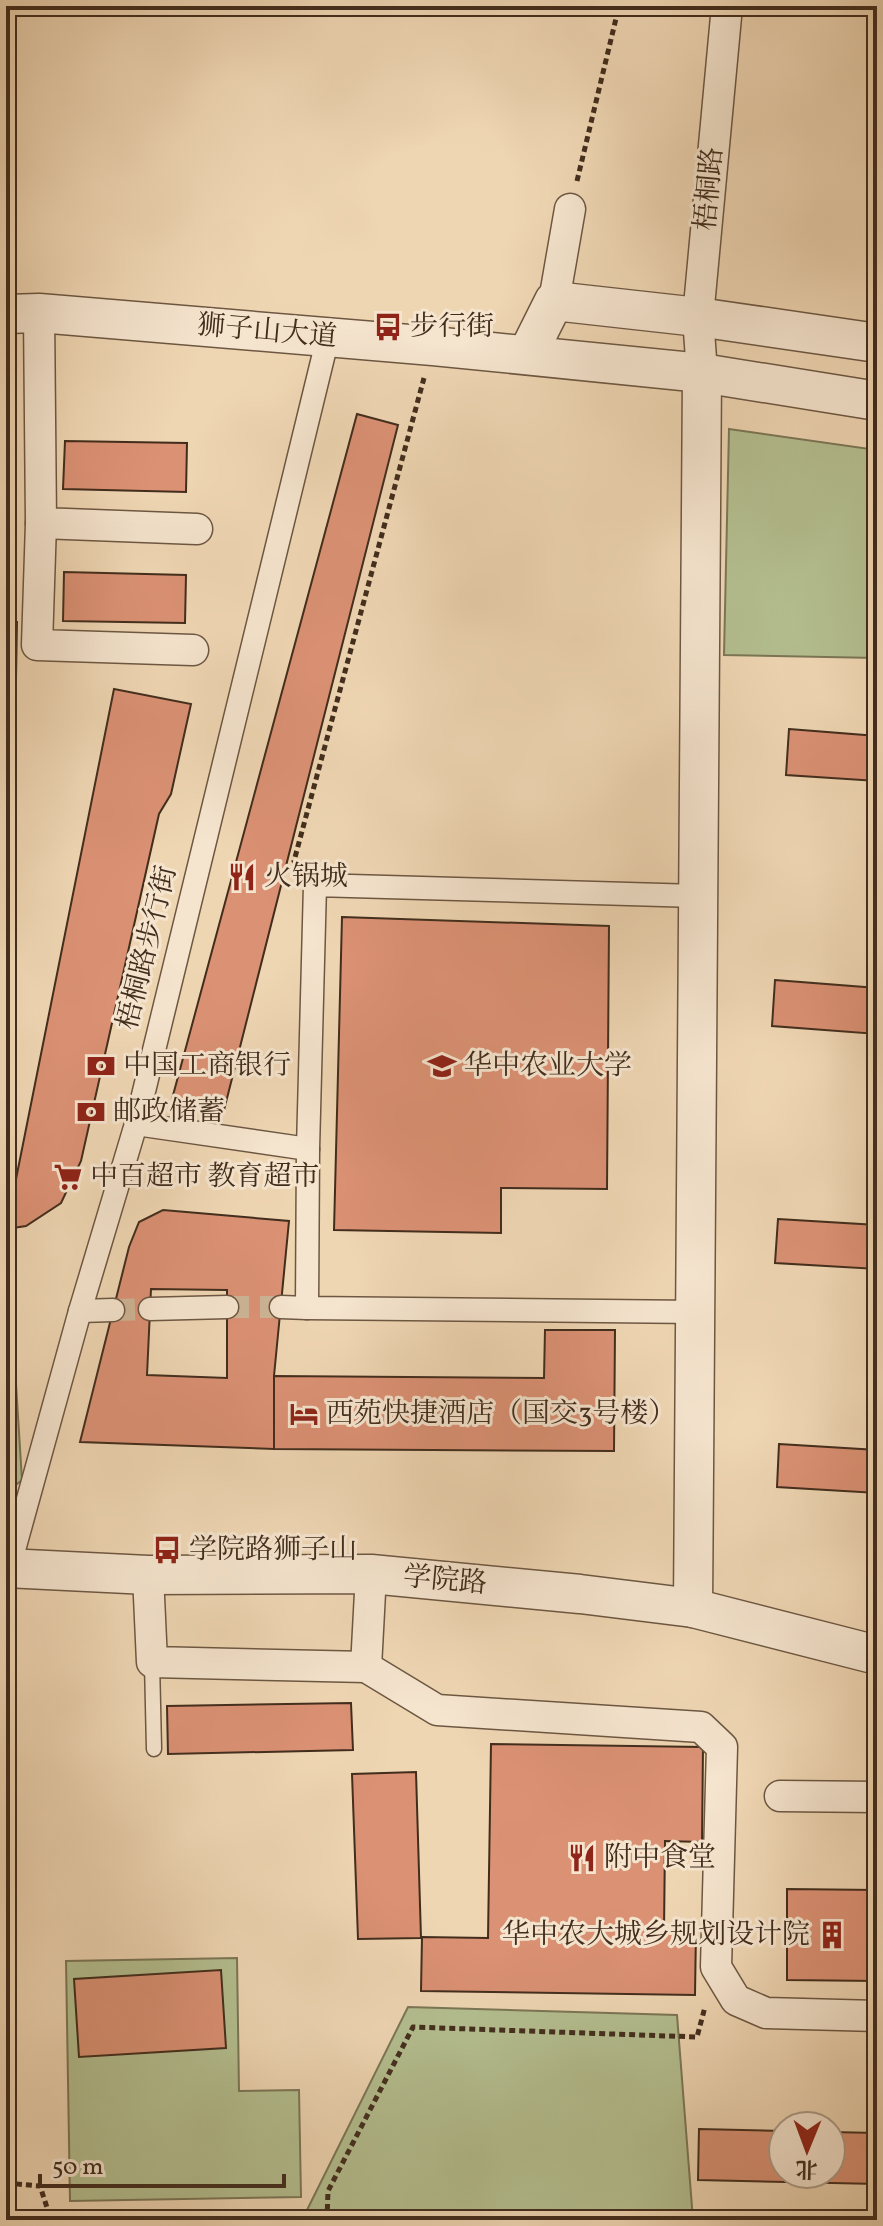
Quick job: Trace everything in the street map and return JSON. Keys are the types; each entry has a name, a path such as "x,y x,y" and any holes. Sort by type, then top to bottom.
{"street":[{"name":"梧桐路","path":"702,373 698,317 727,6"},
{"path":"527,355 554,301 570,209"},
{"path":"554,301 698,317 877,343"},
{"path":"23,313 41,523 37,645 193,650"},
{"name":"狮子山大道","path":"23,313 433,346 702,373 877,401"},
{"name":"梧桐路步行街","path":"7,1568 136,1124 328,337"},
{"path":"693,1608 702,373"},
{"path":"41,523 197,529"},
{"path":"307,1308 315,885 697,896"},
{"path":"136,1124 308,1149"},
{"path":"150,1309 227,1307"},
{"path":"281,1307 696,1312"},
{"path":"80,1311 113,1310"},
{"name":"学院路","path":"7,1568 148,1575 371,1574 580,1594 693,1608 877,1655"},
{"path":"366,1667 371,1574"},
{"path":"148,1575 152,1662 366,1667 437,1710 701,1727 722,1747 716,1967 736,2000 766,2013 877,2016"},
{"path":"780,1796 877,1797"}],"lane":[{"path":"152,1662 154,1749"}],"path":[{"path":"570,209 619,6"},
{"path":"315,885 294,861 433,346"},
{"path":"327,2220 328,2191 413,2027 697,2037 716,1967"},
{"path":"6,2183 40,2186 51,2220"}],"green space":[{"path":"729,429 877,450 877,658 724,655"},
{"path":"6,1290 11,1304 22,1480 6,1493"},
{"path":"237,1958 239,2091 299,2090 301,2197 70,2201 66,1961"},
{"path":"408,2007 677,2015 693,2220 41,2220 41,2210 307,2210"}],"building":[{"path":"6,374 13,374 13,423 6,423"},
{"path":"357,414 398,425 224,1110 172,1099"},
{"path":"65,441 187,443 186,492 63,489"},
{"path":"6,499 14,499 13,553 6,553"},
{"path":"64,572 186,575 185,623 63,621"},
{"path":"6,622 17,622 16,679 6,679"},
{"path":"114,689 191,704 171,794 159,814 81,1161 61,1203 26,1226 6,1229"},
{"path":"789,729 877,736 877,781 786,775"},
{"path":"8,891 7,951 6,951"},
{"path":"342,917 609,926 607,1189 501,1188 501,1233 334,1230"},
{"path":"775,980 877,988 877,1034 772,1026"},
{"path":"163,1210 289,1221 274,1376 274,1449 80,1442 129,1247 139,1222","holes":["151,1289 227,1290 227,1378 147,1375"]},
{"path":"778,1219 877,1225 877,1269 775,1263"},
{"path":"545,1330 615,1330 614,1451 274,1449 274,1376 544,1378"},
{"path":"779,1444 877,1450 877,1493 777,1487"},
{"path":"351,1703 353,1750 168,1754 167,1706"},
{"path":"491,1744 703,1747 702,1842 665,1841 664,1931 696,1931 695,1995 421,1991 422,1937 488,1938"},
{"path":"416,1772 421,1938 358,1939 352,1774"},
{"path":"6,1792 10,1792 12,1854 6,1854"},
{"name":"华中农大城乡规划设计院","path":"787,1889 877,1890 877,1981 787,1980"},
{"path":"221,1970 226,2048 79,2057 74,1979"},
{"path":"699,2129 767,2131 767,2182 698,2180"},
{"path":"847,2132 877,2133 877,2184 847,2183"}],"tunnel":[{"path":"227,1307 281,1307"},
{"path":"113,1310 150,1309"}],"place":[{"name":"步行街","path":"388,327"},
{"name":"火锅城","path":"242,877"},
{"name":"中国工商银行","path":"101,1066"},
{"name":"华中农业大学","path":"442,1066"},
{"name":"邮政储蓄","path":"91,1112"},
{"name":"中百超市 教育超市","path":"68,1177"},
{"name":"西苑快捷酒店（国交3号楼）","path":"304,1414"},
{"name":"学院路狮子山","path":"167,1550"},
{"name":"附中食堂","path":"582,1858"},
{"name":"华中农大城乡规划设计院","path":"832,1935"}]}
